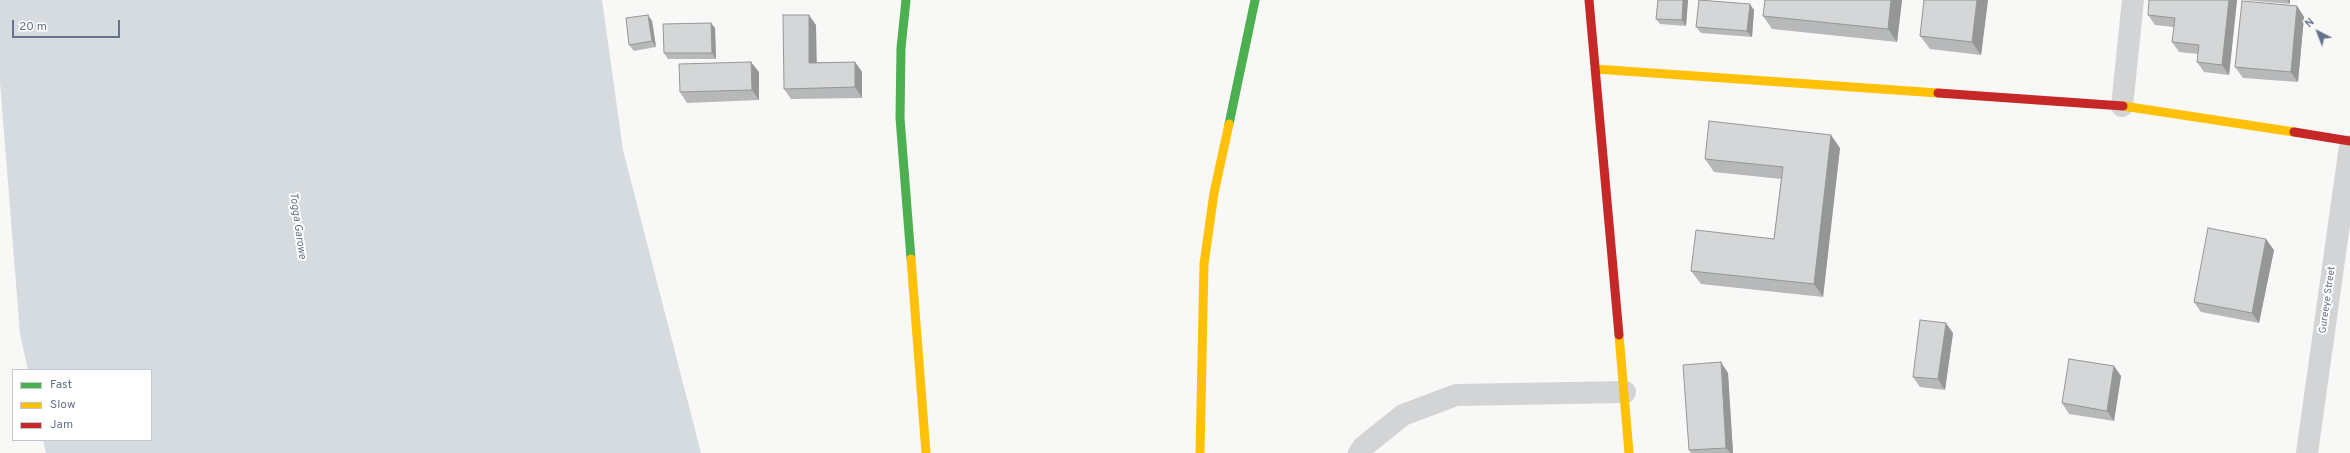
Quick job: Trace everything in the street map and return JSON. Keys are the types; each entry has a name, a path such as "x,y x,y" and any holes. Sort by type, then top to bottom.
{"street":[{"path":"906,0 901,48 900,118 926,453"},
{"path":"1200,453 1204,264 1214,193 1255,0"},
{"path":"1589,0 1629,453"},
{"path":"2122,106 2133,0"},
{"path":"1595,69 2122,106 2350,141"},
{"name":"Gureeye Street","path":"2307,453 2350,146"},
{"path":"1358,453 1363,447 1403,415 1456,395 1624,392"}],"water":[{"name":"Togga Garowe","path":"0,0 602,0 623,150 701,453 46,453 43,441 152,441 152,369 28,369 20,334 0,82"}],"building":[{"path":"1658,0 1683,0 1682,20 1656,19"},
{"path":"1699,0 1750,4 1747,31 1696,27"},
{"path":"1765,0 1891,0 1888,29 1763,16"},
{"path":"1924,0 1977,0 1972,42 1920,36"},
{"path":"2149,0 2229,0 2222,65 2197,62 2199,45 2172,42 2175,18 2148,15"},
{"path":"2242,1 2297,6 2291,72 2235,67"},
{"path":"648,15 652,41 629,45 626,18"},
{"path":"783,15 809,15 809,63 855,62 855,87 784,89"},
{"path":"711,23 712,53 664,53 663,24"},
{"path":"751,62 752,90 680,92 679,64"},
{"path":"1709,121 1831,135 1814,284 1691,271 1696,230 1774,239 1783,167 1705,159"},
{"path":"2208,228 2266,239 2252,313 2194,302"},
{"path":"1920,320 1946,323 1938,379 1913,377"},
{"path":"2069,359 2114,366 2107,411 2062,403"},
{"path":"1721,362 1726,448 1689,450 1683,365"}],"traffic: fast":[{"path":"906,0 901,48 900,118 911,259"},
{"path":"1229,124 1255,0"}],"traffic: slow":[{"path":"1595,69 1938,93"},
{"path":"2123,106 2294,132"},
{"path":"1200,453 1204,264 1214,193 1229,124"},
{"path":"911,259 926,453"},
{"path":"1619,335 1629,453"}],"traffic: jam":[{"path":"1589,0 1619,335"},
{"path":"1938,93 2123,106"},
{"path":"2294,132 2350,141"}]}
